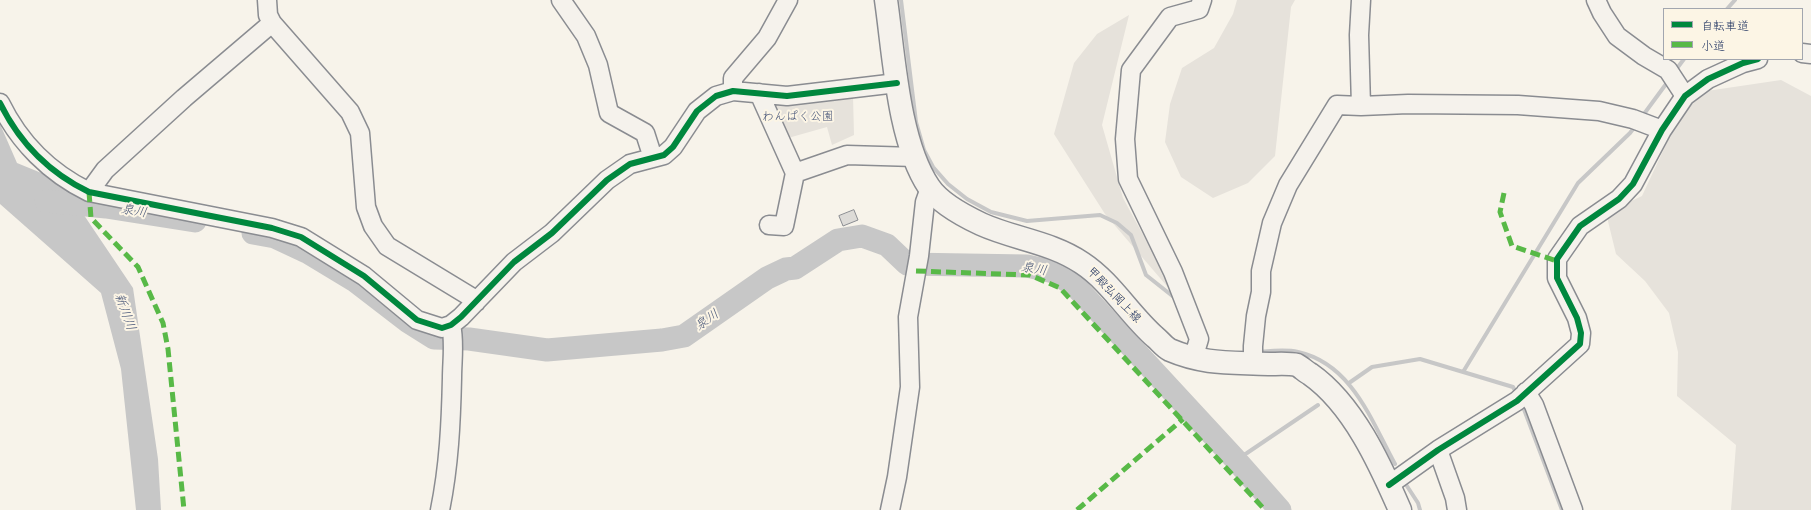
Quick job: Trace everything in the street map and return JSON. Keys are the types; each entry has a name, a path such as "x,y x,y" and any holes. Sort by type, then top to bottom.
{"main road":[{"name":"甲殿弘岡上線","path":"886,0 897,83 908,139 914,157 930,188 953,209 982,225 1055,248 1082,263 1110,288 1147,330 1168,348 1196,349 1217,363 1253,355 1297,365 1323,383 1342,403 1389,485 1400,510"}],"street":[{"path":"267,0 268,15 272,23 350,112 360,133 366,207 373,226 387,246 471,297 476,302"},
{"path":"561,0 586,36 598,65 609,113 645,133 653,158"},
{"path":"733,91 733,78 767,38 788,0"},
{"path":"1196,349 1173,272 1128,179 1125,139 1131,70 1170,17 1199,9 1202,0"},
{"path":"1360,0 1359,35 1361,106"},
{"path":"1596,0 1602,13 1617,36 1644,56 1668,70 1685,96"},
{"path":"89,192 111,165 184,98 272,23"},
{"path":"1389,485 1438,450 1522,396 1580,344 1581,333 1576,318 1557,278 1557,259 1580,226 1619,199 1633,184 1662,130 1685,96 1708,79 1742,62 1753,60"},
{"path":"440,510 446,480 451,410 452,334 476,302 514,262 552,233 607,180 630,164 664,155 673,147 697,112 716,96 733,91 786,96 897,83"},
{"path":"759,93 795,173 784,226 770,225"},
{"path":"0,103 20,136 44,163 89,192 272,228 301,237 364,276 417,320 442,328 452,334"},
{"path":"1253,355 1261,292 1261,271 1272,223 1288,185 1336,105 1518,105 1599,111 1639,121 1662,130"},
{"path":"795,173 847,155 914,157"},
{"path":"890,510 897,477 910,388 908,317 918,264 924,202 930,188"},
{"path":"1522,396 1534,406 1573,510"},
{"path":"1438,450 1455,498 1457,510"}],"green space":[{"path":"1237,0 1295,0 1291,7 1275,156 1248,183 1213,198 1181,177 1165,142 1170,104 1182,68 1214,48 1233,14"},
{"path":"1129,15 1102,125 1123,198 1178,299 1105,214 1054,134 1074,63 1097,34"},
{"path":"1781,80 1811,96 1811,510 1731,510 1736,445 1677,396 1678,352 1669,313 1645,281 1616,254 1606,213 1642,196 1676,123 1700,92"},
{"name":"わんぱく公園","path":"853,96 854,135 832,145 827,127 788,138 774,102"}],"water":[{"name":"新川川","path":"0,124 17,163 61,181 133,288 158,459 161,510 136,510 121,369 101,293 0,204"}],"building":[{"path":"854,210 858,220 843,226 839,216"}],"waterway":[{"path":"901,0 916,122 924,150 933,167 948,184 967,199 991,212 1027,221 1100,215 1117,223 1131,235 1146,275 1175,298"},
{"path":"1728,8 1735,0"},
{"path":"1675,71 1683,60"},
{"path":"1641,118 1669,80"},
{"path":"1463,372 1578,183 1630,133 1636,125"},
{"name":"泉川","path":"46,201 106,207 195,221"},
{"name":"泉川","path":"253,233 275,237 307,252 355,281 407,321 434,338 469,339 547,350 662,340 684,336 767,278 786,269 795,268 838,240 862,236 887,245 907,264 1027,266 1054,272 1076,287 1235,459 1280,510"},
{"path":"1258,352 1283,350 1298,352 1317,358 1333,368 1358,396 1395,464"},
{"path":"1349,383 1372,367 1420,359 1513,387 1517,394"},
{"path":"1522,404 1562,510"},
{"path":"1235,459 1247,453 1318,405"},
{"path":"1405,483 1418,503 1420,510"}],"marked path":[{"path":"89,192 91,218 138,267 163,323 168,349 184,510"},
{"path":"1504,193 1500,212 1512,246 1557,261"},
{"path":"916,271 1030,275 1060,288 1265,510"},
{"path":"1077,510 1183,419"}],"cycle path":[{"path":"1389,485 1438,450 1517,401 1580,344 1581,333 1577,318 1557,278 1557,259 1580,226 1619,199 1633,184 1662,130 1685,96 1708,79 1743,63 1754,60"},
{"path":"0,103 16,131 37,155 61,176 89,192 272,228 301,237 364,276 417,320 442,328 451,325 461,317 514,262 552,233 607,180 630,164 664,155 673,147 697,111 716,96 733,91 787,96 897,83"}]}
